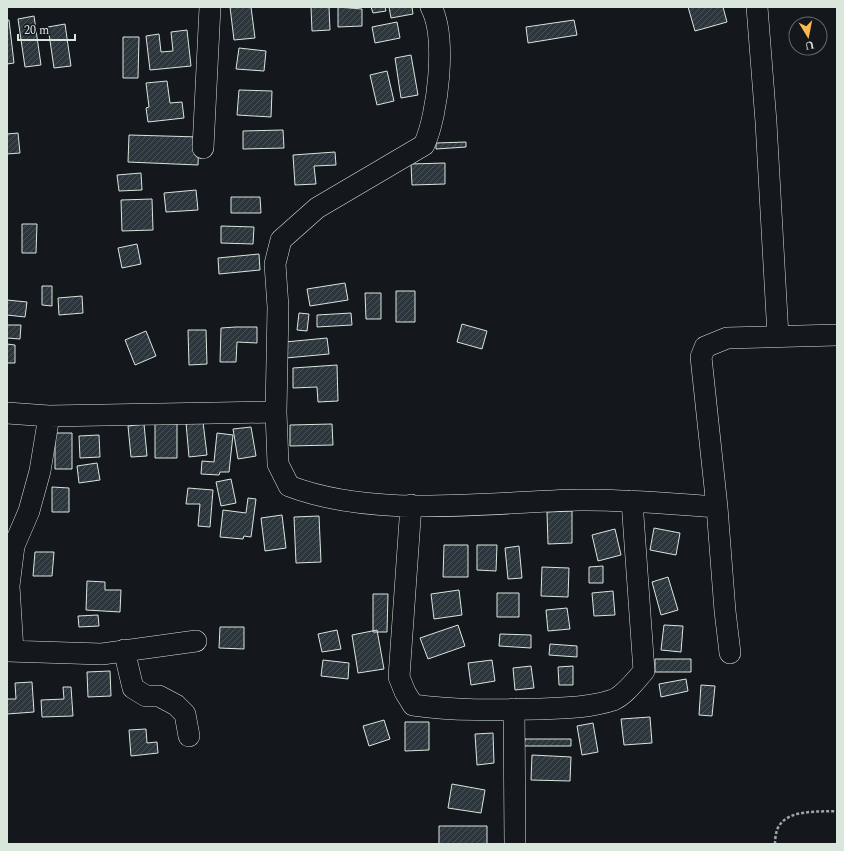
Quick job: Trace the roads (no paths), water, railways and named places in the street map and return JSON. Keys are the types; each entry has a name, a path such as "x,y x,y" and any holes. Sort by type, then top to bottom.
{"street":[{"path":"203,148 210,7"},
{"path":"431,7 434,13 439,43 438,73 430,132 424,145 317,208 281,240 275,264 278,307 276,412 278,464 289,486 313,495 346,502 412,505 491,505 578,500 632,501 717,507"},
{"path":"757,7 766,122 778,336"},
{"path":"730,653 725,611 717,507 701,357 705,347 716,341 727,338 837,335"},
{"path":"7,413 49,416 276,412"},
{"path":"49,416 40,471 29,511 14,546 9,586 10,651 102,654 196,641"},
{"path":"412,505 399,677 404,692 413,705 436,709 514,709 591,705 614,699 632,686 644,671 632,501"},
{"path":"124,650 133,688 146,696 159,696 176,705 185,714 188,736"},
{"path":"514,709 515,844"}]}
